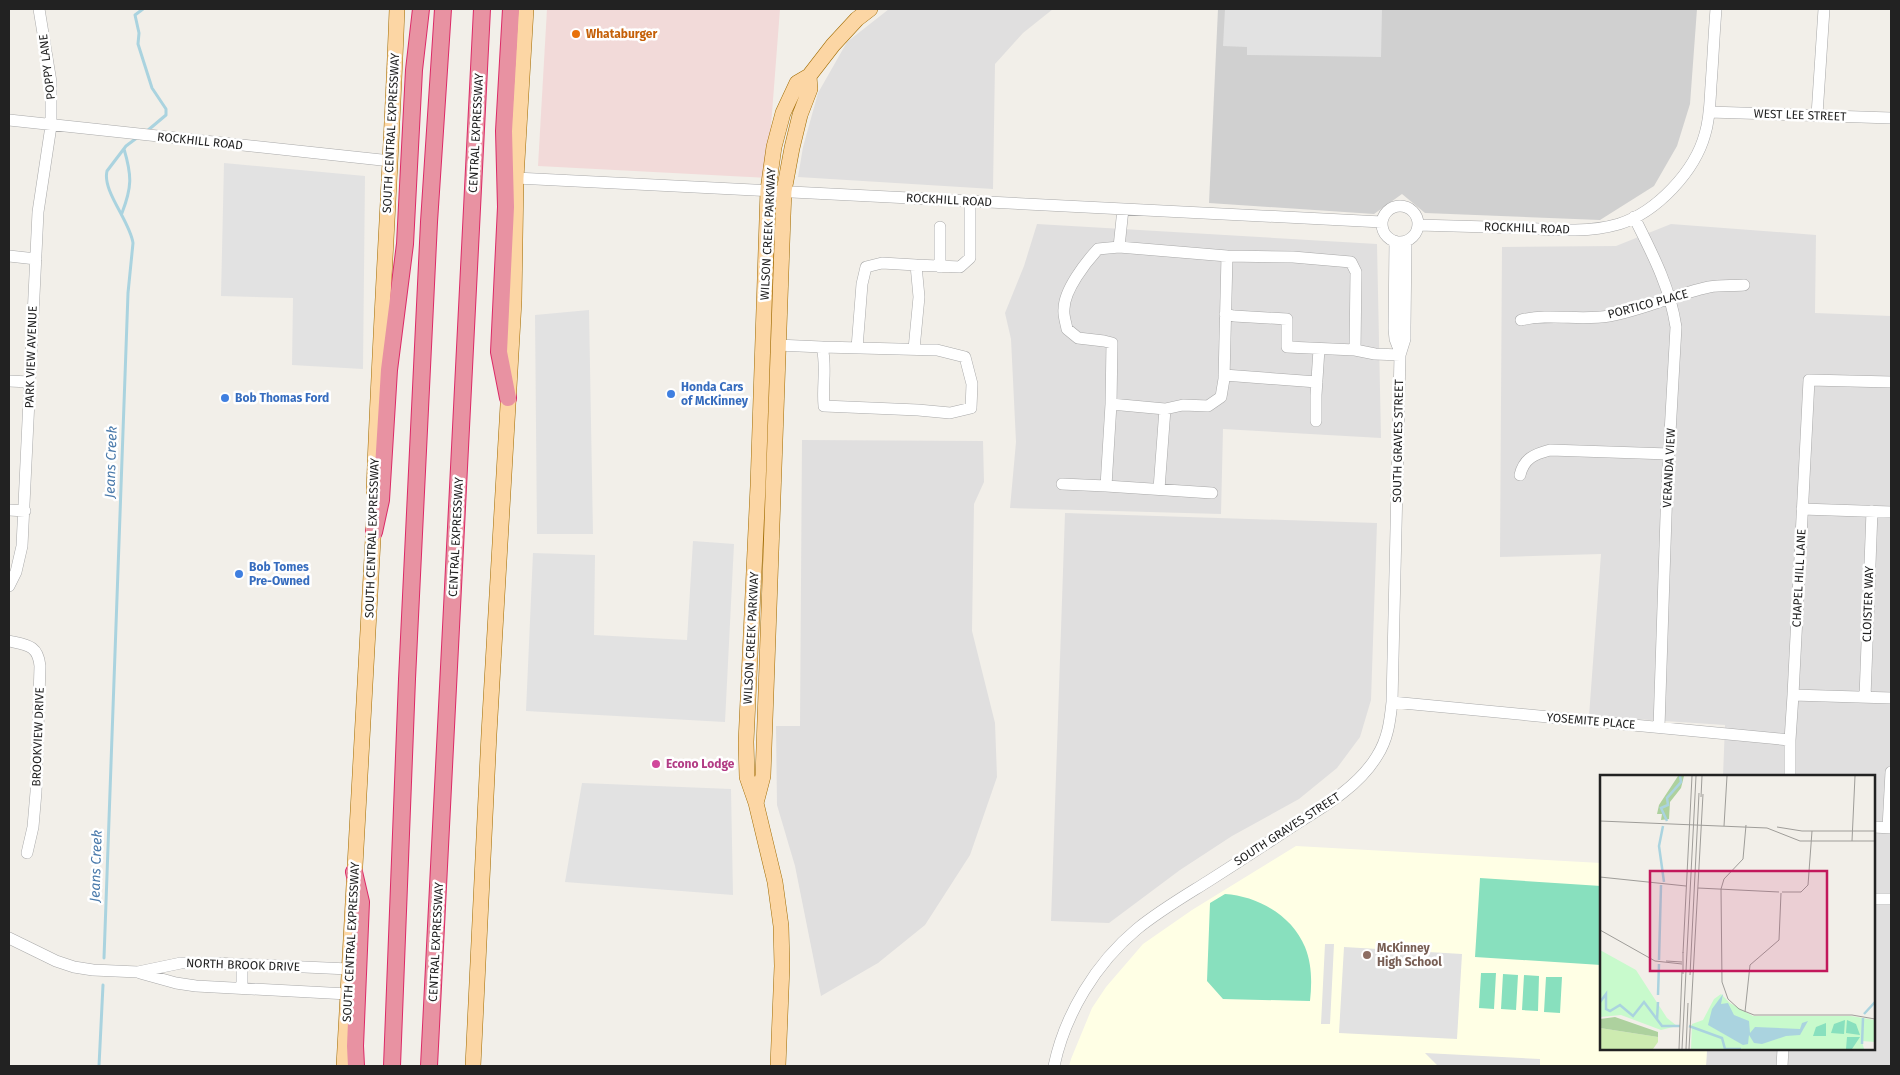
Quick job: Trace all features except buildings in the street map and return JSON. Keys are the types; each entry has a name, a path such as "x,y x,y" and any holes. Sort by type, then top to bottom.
{"highway":[{"path":"374,532 381,500 389,370 405,244 414,70 421,9"},
{"path":"392,1066 408,649 429,222 443,9"},
{"name":"CENTRAL EXPRESSWAY","path":"429,1066 482,9"},
{"path":"508,398 499,352 506,207 504,131 511,9"},
{"path":"354,872 361,902 355,1046 356,1066"}],"main road":[{"name":"SOUTH CENTRAL EXPRESSWAY","path":"344,1066 366,694 374,532 378,374 391,161 397,9"},
{"path":"473,1066 481,873 514,300 516,178 526,9"},
{"path":"809,76 833,45 857,19 870,9"},
{"name":"WILSON CREEK PARKWAY","path":"756,802 763,776 784,191 800,115 810,89 809,76 797,83 783,113 774,146 768,190 758,486 746,742 747,777 756,802 775,882 781,926 782,966 778,1066"}],"street":[{"name":"POPPY LANE","path":"39,9 51,82 51,126"},
{"path":"1709,112 1716,9"},
{"path":"1817,115 1824,9"},
{"name":"ROCKHILL ROAD","path":"1418,225 1572,230 1620,223 1634,217 1659,200 1679,182 1697,156 1706,133 1709,112"},
{"name":"WEST LEE STREET","path":"1709,112 1891,118"},
{"name":"ROCKHILL ROAD","path":"9,120 391,161"},
{"name":"PARK VIEW AVENUE","path":"9,586 20,559 25,511 40,195 51,126"},
{"name":"ROCKHILL ROAD","path":"516,178 1382,222"},
{"path":"857,348 862,284 866,267 882,263 960,267 970,258 970,201"},
{"path":"1400,206 1411,210 1417,219 1418,225 1414,236 1400,241 1386,236 1383,231 1382,222 1389,210 1400,206"},
{"path":"1119,247 1123,209"},
{"name":"VERANDA VIEW","path":"1634,217 1662,273 1671,299 1676,327 1669,454 1659,728"},
{"path":"940,227 940,267"},
{"name":"SOUTH GRAVES STREET","path":"1054,1066 1064,1033 1080,1000 1101,967 1116,948 1154,916 1322,808 1349,788 1377,758 1384,744 1390,723 1392,702 1400,353 1394,329 1400,241"},
{"path":"1106,486 1111,404 1112,344 1104,341 1078,338 1067,329 1063,308 1083,265 1098,249 1119,247 1227,256 1293,257 1351,262 1356,272 1356,350"},
{"path":"9,256 36,259"},
{"path":"1111,404 1166,408 1183,405 1208,406 1221,397 1224,375 1227,256"},
{"path":"914,349 919,298 916,265"},
{"name":"PORTICO PLACE","path":"1521,320 1543,316 1595,318 1611,316 1707,288 1744,285"},
{"path":"1225,314 1287,319 1287,347 1319,350 1356,350 1375,354 1400,353"},
{"path":"777,345 937,350 965,357 972,384 971,408 950,413 824,406 822,389 825,359 822,347"},
{"path":"1316,421 1319,350"},
{"path":"1224,375 1317,382"},
{"name":"CHAPEL HILL LANE","path":"1790,775 1790,740 1809,380 1891,382"},
{"path":"9,381 30,382"},
{"path":"1159,489 1166,408"},
{"path":"1520,475 1526,460 1534,455 1550,450 1669,454"},
{"path":"1062,484 1212,493"},
{"path":"1802,509 1891,512"},
{"path":"9,510 25,511"},
{"name":"CLOISTER WAY","path":"1865,698 1872,511"},
{"name":"BROOKVIEW DRIVE","path":"9,641 28,645 35,650 40,666 36,792 27,853"},
{"path":"1793,695 1891,698"},
{"name":"YOSEMITE PLACE","path":"1392,702 1790,740"},
{"path":"1875,827 1890,828 1891,772"},
{"path":"1875,899 1891,899"},
{"name":"NORTH BROOK DRIVE","path":"9,938 56,961 74,967 93,970 138,972 176,983 348,994"},
{"name":"NORTH BROOK DRIVE","path":"138,972 181,963 349,969"},
{"path":"242,964 242,988"},
{"path":"1782,1066 1783,1050"}],"shaded area":[{"path":"547,9 780,9 767,178 538,166"},
{"path":"889,9 1053,9 1023,33 995,64 993,189 798,177 803,147 818,93 847,42"},
{"path":"1218,9 1697,9 1690,104 1677,146 1654,186 1600,220 1425,213 1402,194 1374,214 1209,203"},
{"path":"1225,9 1382,9 1381,57 1247,55 1247,47 1223,46"},
{"path":"224,163 365,176 363,369 292,365 293,298 221,296"},
{"path":"1037,224 1377,244 1381,438 1223,429 1221,514 1010,508 1016,442 1011,339 1005,313 1024,266"},
{"path":"1671,224 1816,235 1815,313 1891,316 1891,1066 1706,1066 1707,1050 1875,1050 1875,775 1723,775 1725,725 1589,716 1601,554 1500,557 1502,247 1616,246"},
{"path":"589,310 593,534 537,534 535,315"},
{"path":"802,440 983,441 984,482 974,504 972,631 995,723 997,777 970,855 925,925 878,963 821,996 795,866 777,805 776,726 800,726"},
{"path":"1065,513 1377,523 1371,700 1360,737 1337,768 1299,799 1232,836 1180,870 1109,923 1051,921"},
{"path":"693,541 734,544 725,722 526,711 533,553 595,555 594,635 687,640"},
{"path":"582,783 731,789 733,895 565,882"},
{"name":"McKinney High School","path":"1296,846 1600,863 1600,1050 1707,1050 1706,1066 1069,1066 1092,1008 1106,987 1143,944 1192,910"},
{"path":"1325,944 1334,944 1330,1024 1321,1024"},
{"path":"1344,947 1462,954 1457,1039 1339,1033"},
{"path":"1425,1053 1540,1059 1540,1066 1438,1066"}],"green space":[{"path":"1480,878 1600,886 1600,965 1475,957"},
{"path":"1225,894 1261,903 1272,909 1292,926 1305,947 1309,960 1311,980 1310,1001 1223,999 1207,981 1210,903"},
{"path":"1481,973 1496,973 1494,1009 1479,1008"},
{"path":"1503,974 1518,975 1516,1010 1501,1009"},
{"path":"1524,975 1539,976 1538,1011 1522,1010"},
{"path":"1546,977 1562,977 1560,1013 1544,1012"}],"waterway":[{"name":"Jeans Creek","path":"143,9 135,15 139,33 138,44 152,88 166,109 166,115 147,131"},
{"name":"Jeans Creek","path":"104,958 128,293 133,243 127,225 112,197 107,179 107,171 126,146 138,137"},
{"path":"122,213 128,196 130,181 124,149"},
{"name":"Jeans Creek","path":"99,1066 103,985"}],"place":[{"name":"Whataburger","path":"576,34"},
{"name":"Honda Cars of McKinney","path":"671,394"},
{"name":"Bob Thomas Ford","path":"225,398"},
{"name":"Bob Tomes Pre-Owned","path":"239,574"},
{"name":"Econo Lodge","path":"656,764"},
{"name":"McKinney High School","path":"1367,955"}]}
